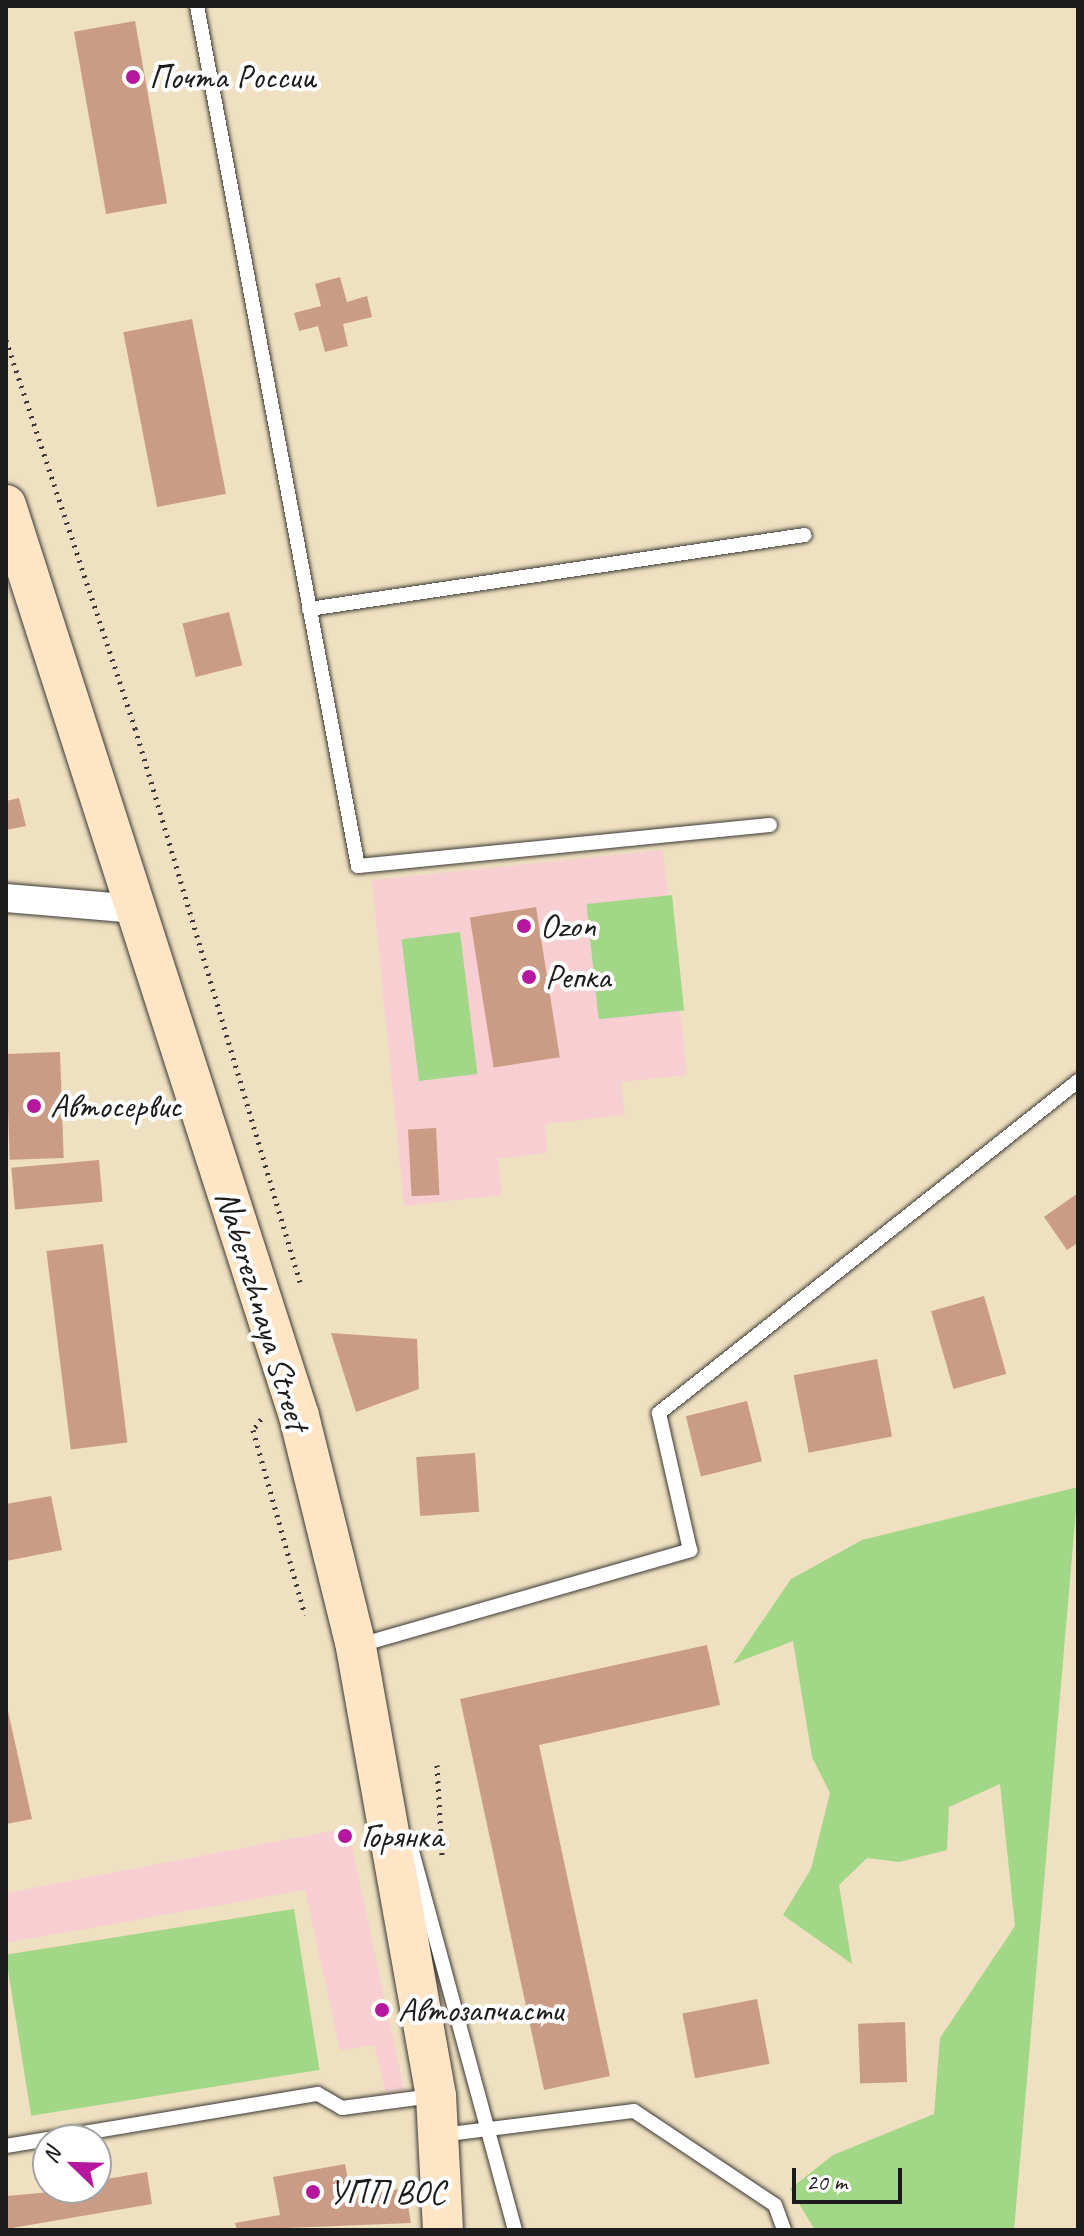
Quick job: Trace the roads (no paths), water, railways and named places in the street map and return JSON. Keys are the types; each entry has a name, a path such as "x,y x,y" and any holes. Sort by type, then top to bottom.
{"main road":[{"name":"Naberezhnaya Street","path":"6,505 299,1416 356,1647 436,2096 441,2135 443,2230"}],"street":[{"path":"6,898 137,909"}],"lane":[{"path":"197,6 358,866 770,825"},
{"path":"309,609 805,535"},
{"path":"515,2230 356,1647 690,1550 659,1413 1078,1081"},
{"path":"6,2146 318,2094 342,2108 436,2096"},
{"path":"441,2135 634,2111 775,2205 784,2230"}],"place":[{"name":"Почта России","path":"133,77"},
{"name":"Ozon","path":"524,926"},
{"name":"Репка","path":"529,977"},
{"name":"Автосервис","path":"34,1106"},
{"name":"Горянка","path":"345,1836"},
{"name":"Автозапчасти","path":"382,2010"},
{"name":"УПП ВОС","path":"313,2192"}]}
